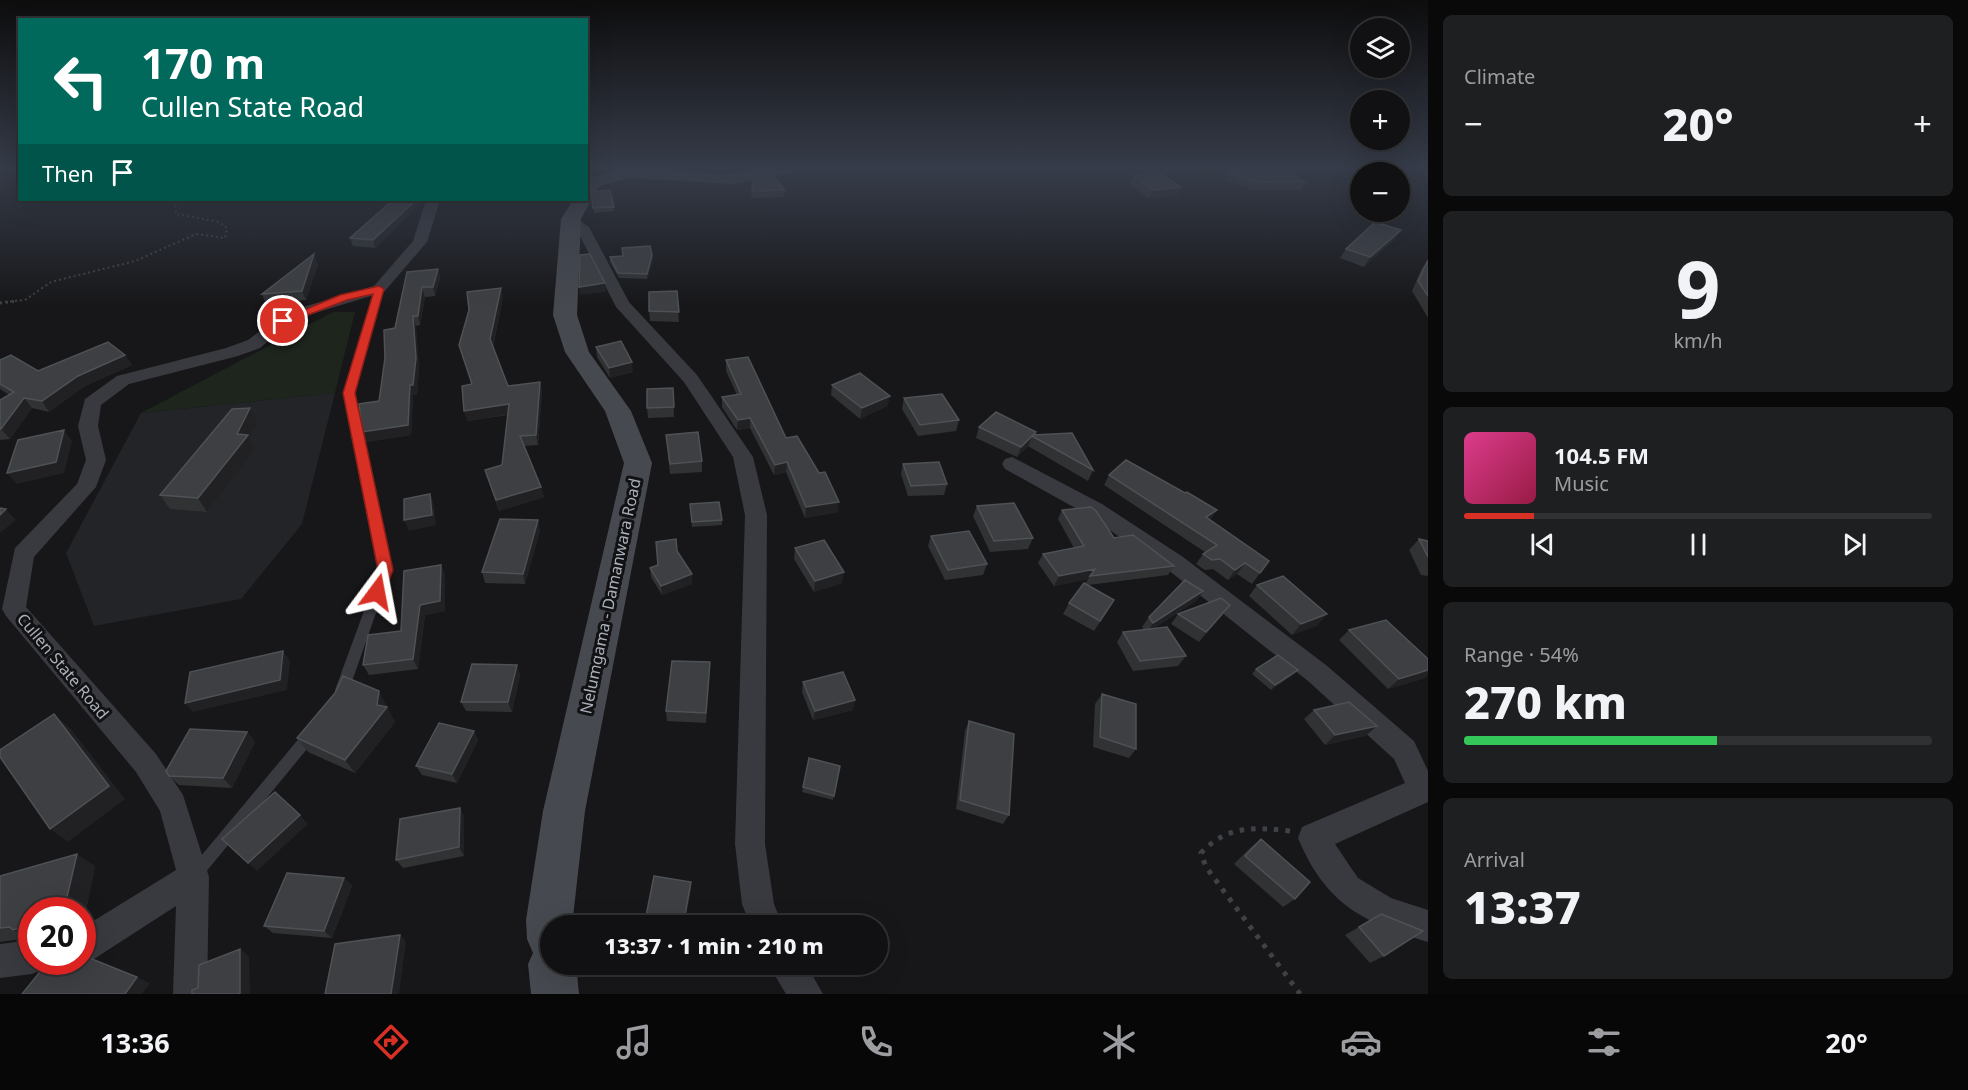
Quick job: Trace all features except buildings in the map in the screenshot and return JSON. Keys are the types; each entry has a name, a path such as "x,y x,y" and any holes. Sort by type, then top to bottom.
{"street":[{"path":"379,289 420,242 429,213"},
{"name":"Nelumgama - Damanwara Road","path":"550,915 564,811 638,463 618,411 577,352 565,315 576,213"},
{"path":"578,213 622,304 691,379 743,457 756,515 750,844 758,904 762,915"},
{"name":"Cullen State Road","path":"190,994 193,877 173,805 146,763 14,609 24,554 86,487 96,460 88,426 92,403 123,380 232,352 254,344 283,321 309,310 379,289"},
{"path":"1012,464 1094,509 1175,563 1317,674 1404,750 1422,790 1313,838 1347,890 1383,912 1428,926"},
{"path":"96,938 193,877"},
{"path":"0,961 18,959"},
{"path":"553,975 555,994"},
{"path":"793,975 806,994"}],"lane":[{"path":"338,702 385,570 349,393 379,289"},
{"path":"193,877 323,720"}],"path":[{"path":"0,303 25,300 51,282 135,261 196,234 225,238 227,228 219,222 176,213"},
{"path":"1300,994 1206,867 1201,853 1222,832 1241,829 1302,832 1313,838"}],"shaded area":[{"path":"333,312 355,312 335,393 141,413"},
{"path":"335,393 302,524 241,599 94,626 66,553 141,413"}],"route":[{"path":"283,321 344,297 379,289 349,393 385,570 377,592"}]}
